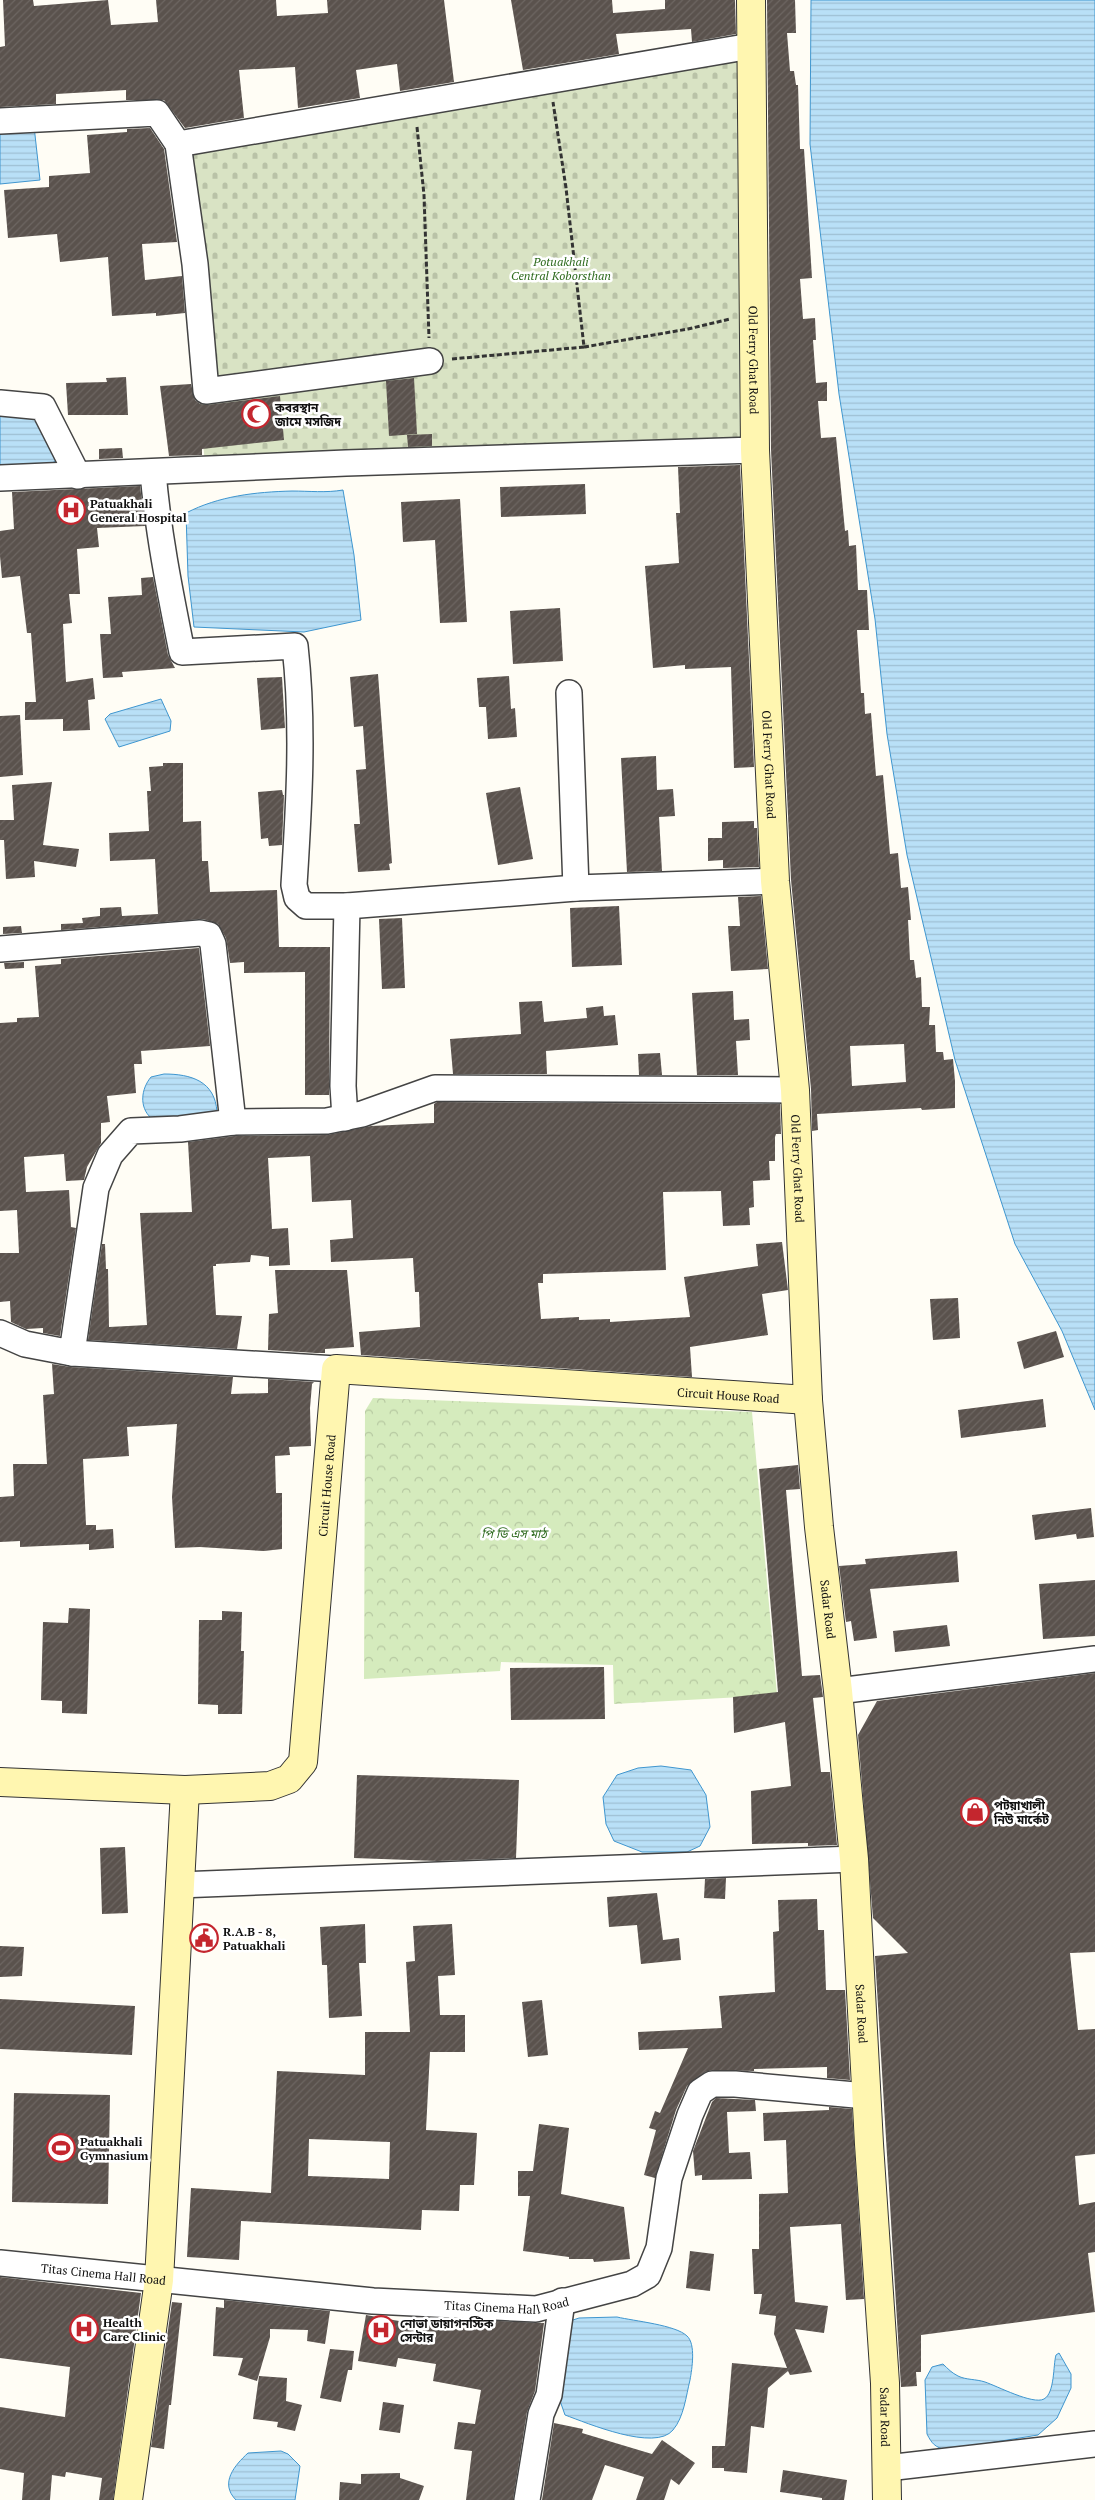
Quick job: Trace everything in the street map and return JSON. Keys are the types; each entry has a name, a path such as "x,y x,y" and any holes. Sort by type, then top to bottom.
{"street":[{"name":"Old Ferry Ghat Road","path":"751,0 755,450 775,881 795,1090 808,1400 819,1527"},
{"path":"178,144 751,46"},
{"path":"0,121 157,113 178,144 195,264 206,391 430,361"},
{"path":"0,404 43,407 78,476"},
{"path":"0,478 78,476 346,462 755,450"},
{"path":"153,472 167,577 182,652 296,646 300,681 301,769 294,885 297,898 306,906 347,906 576,888 775,881"},
{"path":"569,693 576,888"},
{"path":"345,1118 343,1086 347,906"},
{"path":"0,949 200,933 209,935 213,944 233,1122"},
{"path":"72,1353 96,1188 110,1155 131,1131 180,1129 233,1122 327,1121 362,1114 435,1088 795,1090"},
{"path":"0,1333 25,1344 72,1353 336,1369"},
{"name":"Circuit House Road","path":"0,1782 185,1790 270,1786 290,1779 303,1762 336,1369 808,1400"},
{"name":"Sadar Road","path":"819,1527 838,1691 854,1859 866,2096 885,2383 887,2500"},
{"path":"838,1691 1095,1659"},
{"path":"128,2500 159,2280 185,1790"},
{"path":"179,1885 854,1859"},
{"name":"Titas Cinema Hall Road","path":"0,2263 383,2302 536,2309 632,2284 648,2276 659,2248 669,2178 686,2124 700,2092 712,2084 735,2084 866,2096"},
{"path":"527,2500 541,2414 549,2395 562,2301"},
{"path":"887,2468 1095,2444"}],"path":[{"path":"549,80 566,188 584,347"},
{"path":"414,103 424,195 430,361 584,347 688,329 732,318"}],"green space":[{"name":"Potuakhali Central Koborsthan","path":"739,61 737,116 743,401 741,437 205,464 176,147"},
{"name":"পি ডি এস মাঠ","path":"373,1398 752,1412 777,1695 614,1704 613,1665 501,1662 500,1671 364,1679 365,1411"}],"water":[{"path":"811,0 1095,0 1095,1410 1062,1331 1015,1244 955,1060 907,855 887,734 875,619 839,394 810,144"},
{"path":"24,126 34,126 40,180 0,184 0,134"},
{"path":"0,411 42,415 56,460 47,468 0,471"},
{"path":"343,490 354,555 361,620 304,632 194,627 188,576 186,513 211,503 237,496 292,491 324,492"},
{"path":"161,699 171,721 170,731 119,747 105,719 110,714"},
{"path":"174,1074 200,1081 212,1093 217,1112 212,1117 151,1118 147,1114 143,1103 143,1092 151,1077"},
{"path":"661,1766 691,1770 706,1795 710,1827 700,1846 687,1852 642,1852 614,1841 606,1824 603,1797 617,1775 638,1768"},
{"path":"617,2317 674,2329 687,2336 692,2345 690,2380 680,2419 673,2430 664,2436 652,2438 620,2434 565,2415 558,2395 570,2321 579,2318"},
{"path":"1059,2353 1071,2374 1071,2388 1057,2418 1038,2435 946,2450 934,2445 927,2434 925,2380 932,2367 943,2364 961,2377 985,2382 1024,2397 1039,2400 1048,2396 1056,2355"},
{"path":"281,2451 288,2454 300,2466 295,2500 236,2500 231,2494 229,2481 234,2469 243,2458 248,2453"}],"building":[{"path":"3,0 33,0 34,6 108,0 111,25 158,22 156,0 276,0 277,16 328,13 327,0 444,0 454,82 400,91 397,64 356,70 360,98 298,108 295,67 239,70 244,118 185,128 164,100 126,100 126,90 56,94 56,104 0,107 0,47 5,46"},
{"path":"511,0 612,0 613,13 665,9 665,0 735,0 736,34 692,42 691,29 616,34 619,54 523,70"},
{"path":"767,0 795,0 796,33 787,33 790,71 794,71 796,85 798,85 800,149 804,149 812,278 800,279 803,319 815,318 816,340 813,340 816,383 827,382 827,401 818,401 821,438 836,437 845,531 848,530 849,546 856,545 858,590 867,590 869,630 857,630 861,693 864,693 865,714 871,713 876,776 883,775 890,854 898,853 901,888 908,887 911,920 908,920 910,960 914,960 916,978 921,977 922,1007 930,1007 929,1025 935,1025 936,1052 943,1052 944,1060 953,1059 955,1108 817,1114 818,1130 812,1131 811,1089 791,880 771,450","holes":["904,1044 906,1082 852,1086 850,1046"]},
{"path":"150,128 164,149 177,242 142,244 145,280 182,276 185,313 156,316 156,313 112,316 108,257 60,262 57,234 8,238 4,190 49,187 49,176 90,173 87,135 127,132 127,129"},
{"path":"126,377 128,415 68,415 66,383 107,382 106,378"},
{"path":"414,378 417,434 389,436 386,381"},
{"path":"191,384 195,400 200,404 207,405 280,396 284,440 202,449 202,455 169,456 160,386"},
{"path":"432,434 432,446 408,447 407,435"},
{"path":"122,448 123,458 99,459 99,449"},
{"path":"740,465 754,767 734,768 731,667 685,669 685,665 653,668 645,566 679,563 676,513 680,513 678,467"},
{"path":"585,484 586,514 501,517 500,487"},
{"path":"140,486 145,526 97,528 99,547 77,549 80,594 69,594 72,623 63,624 66,682 93,678 95,699 88,700 90,730 63,731 63,719 25,720 25,702 36,702 31,633 27,633 20,576 2,578 0,556 0,531 14,529 12,492"},
{"path":"460,499 467,622 440,623 435,540 403,542 401,502"},
{"path":"153,577 168,655 175,668 122,672 123,677 103,678 100,634 111,634 108,597 142,595 141,578"},
{"path":"560,608 563,661 513,664 510,611"},
{"path":"378,674 392,863 389,864 390,870 358,872 354,824 360,824 356,770 366,769 363,726 354,727 350,677"},
{"path":"509,676 511,709 515,708 517,737 488,739 486,707 479,707 477,678"},
{"path":"282,677 285,728 261,730 257,678"},
{"path":"20,715 23,775 0,777 0,716"},
{"path":"656,756 657,790 673,789 675,816 659,817 662,871 627,872 621,758"},
{"path":"163,763 183,763 183,822 201,821 202,861 208,861 210,892 277,890 279,947 330,947 329,1095 305,1095 305,972 244,973 244,962 230,963 226,938 218,924 203,919 61,930 61,924 83,923 82,918 100,916 100,908 121,907 122,916 158,914 155,859 110,861 109,833 149,831 147,791 151,791 149,767 163,766"},
{"path":"52,782 43,845 79,849 76,867 34,861 35,877 6,879 4,840 0,840 0,820 14,820 12,785"},
{"path":"520,787 533,859 498,865 486,793"},
{"path":"282,790 284,795 282,845 269,846 268,838 261,839 258,792"},
{"path":"754,821 754,828 757,828 759,867 723,868 723,860 708,861 708,838 722,838 722,822"},
{"path":"761,896 768,969 731,971 728,926 740,926 738,897"},
{"path":"619,906 622,965 572,967 570,908"},
{"path":"402,918 405,988 382,989 379,919"},
{"path":"21,926 22,933 3,934 3,927"},
{"path":"199,948 210,1046 141,1051 142,1064 134,1064 136,1093 107,1096 110,1122 101,1123 101,1143 87,1167 84,1180 66,1181 64,1154 24,1157 26,1192 69,1190 71,1227 76,1228 60,1336 43,1333 43,1328 26,1329 11,1322 10,1301 0,1302 0,1253 19,1253 17,1210 0,1211 0,1023 17,1022 17,1018 39,1017 35,966 61,964 61,959"},
{"path":"24,962 24,968 5,969 4,963"},
{"path":"733,991 734,1020 749,1019 750,1040 736,1041 738,1075 697,1075 692,993"},
{"path":"542,1001 544,1022 587,1018 586,1008 603,1006 604,1016 615,1015 618,1045 546,1051 547,1074 453,1074 450,1039 521,1034 519,1002"},
{"path":"660,1053 662,1075 639,1075 638,1054"},
{"path":"437,1102 780,1104 781,1134 776,1134 775,1137 775,1161 769,1161 770,1180 753,1181 754,1207 749,1208 750,1225 723,1226 721,1191 663,1192 666,1270 543,1274 543,1283 538,1283 541,1319 579,1317 579,1320 610,1319 610,1322 690,1317 684,1277 758,1266 756,1244 782,1242 788,1290 762,1294 768,1335 690,1347 692,1377 361,1355 359,1332 420,1327 419,1292 415,1292 413,1258 331,1262 330,1240 353,1238 351,1200 312,1202 310,1156 268,1158 272,1229 288,1228 290,1265 269,1266 269,1257 251,1255 250,1262 216,1264 216,1266 213,1266 216,1315 242,1316 237,1349 88,1340 102,1244 105,1244 106,1269 108,1269 109,1327 147,1325 140,1213 192,1212 188,1142 234,1136 327,1135 371,1126 434,1123 434,1104"},
{"path":"275,1270 347,1270 354,1347 325,1349 325,1353 268,1350 269,1314 278,1313"},
{"path":"958,1298 960,1338 933,1340 930,1299"},
{"path":"1056,1331 1064,1357 1024,1369 1017,1342"},
{"path":"52,1364 71,1367 233,1377 231,1394 268,1393 268,1379 314,1382 312,1384 310,1408 311,1446 289,1447 290,1455 275,1456 276,1493 282,1493 282,1549 264,1551 200,1547 175,1548 172,1497 177,1424 127,1427 129,1456 83,1459 86,1525 96,1525 96,1530 113,1529 114,1548 89,1550 89,1544 20,1547 20,1541 0,1542 0,1497 14,1496 13,1464 47,1464 43,1395 54,1394"},
{"path":"1043,1399 1046,1427 961,1438 958,1410"},
{"path":"798,1465 800,1489 786,1490 802,1676 820,1675 823,1697 813,1698 821,1772 830,1772 837,1845 808,1846 808,1843 752,1844 751,1791 791,1786 785,1722 734,1733 733,1697 778,1692 759,1469"},
{"path":"1091,1508 1094,1537 1077,1539 1076,1534 1035,1540 1032,1515"},
{"path":"957,1551 959,1582 870,1589 877,1638 854,1641 851,1621 846,1622 839,1566 866,1564 865,1559"},
{"path":"1095,1580 1095,1636 1043,1639 1039,1584"},
{"path":"69,1608 90,1609 87,1714 62,1713 62,1701 41,1700 43,1622 68,1623"},
{"path":"222,1611 242,1612 241,1651 244,1651 242,1714 218,1714 218,1705 198,1704 199,1620 222,1620"},
{"path":"947,1625 950,1646 895,1652 893,1631"},
{"path":"604,1667 605,1719 511,1720 510,1668"},
{"path":"1095,1673 1095,1952 1070,1953 1078,2030 1095,2029 1095,2154 1075,2156 1079,2205 1095,2202 1095,2252 1088,2253 1095,2312 921,2335 921,2372 916,2372 917,2386 901,2387 875,1956 908,1953 873,1918 858,1735 877,1701"},
{"path":"357,1775 519,1780 516,1858 437,1861 354,1858"},
{"path":"125,1847 128,1913 102,1914 100,1848"},
{"path":"726,1878 725,1899 704,1898 705,1879"},
{"path":"657,1893 663,1940 679,1938 681,1960 641,1964 637,1925 609,1927 607,1897"},
{"path":"817,1899 818,1930 824,1930 826,1990 845,1990 850,2080 827,2078 827,2067 754,2069 754,2071 712,2070 705,2072 687,2086 676,2110 655,2178 644,2175 656,2130 649,2128 655,2111 660,2113 688,2048 639,2050 638,2032 722,2028 719,1996 775,1992 773,1932 779,1931 778,1900"},
{"path":"365,1924 366,1963 359,1963 362,2016 329,2018 327,1965 322,1965 320,1927"},
{"path":"452,1924 455,1975 438,1976 440,2015 465,2015 465,2052 430,2052 426,2130 477,2133 474,2185 460,2185 459,2211 422,2210 421,2230 241,2221 239,2260 187,2257 191,2188 271,2193 277,2071 365,2075 365,2032 410,2032 406,1962 415,1961 413,1926","holes":["309,2139 390,2142 389,2179 308,2176"]},
{"path":"0,1946 24,1947 22,1976 0,1977"},
{"path":"0,1999 135,2006 132,2055 0,2049"},
{"path":"542,2000 548,2055 528,2057 522,2002"},
{"name":"Patuakhali Gymnasium","path":"14,2093 110,2095 108,2204 12,2202"},
{"path":"716,2098 755,2100 756,2111 727,2112 729,2153 750,2152 752,2179 702,2180 702,2175 695,2176 693,2151 712,2102"},
{"path":"829,2107 852,2109 864,2299 846,2300 841,2224 790,2227 795,2302 828,2306 824,2333 795,2329 812,2372 790,2375 788,2371 768,2388 764,2428 751,2426 747,2473 724,2471 724,2468 712,2468 712,2446 725,2446 732,2363 787,2368 774,2334 776,2316 759,2314 762,2294 754,2294 752,2249 759,2249 759,2194 788,2193 786,2140 764,2141 763,2113 829,2110"},
{"path":"539,2124 569,2128 561,2194 624,2207 630,2259 594,2262 593,2259 569,2259 569,2257 523,2251 530,2196 518,2196 518,2171 533,2171"},
{"path":"690,2251 714,2254 710,2291 686,2288"},
{"path":"0,2277 141,2293 113,2500 99,2500 102,2478 66,2472 65,2477 52,2475 50,2500 22,2500 24,2473 0,2469 0,2407 65,2417 70,2367 0,2358"},
{"path":"224,2300 330,2311 325,2344 307,2341 308,2330 270,2329 270,2337 257,2381 238,2375 243,2358 213,2356 216,2307 224,2308"},
{"path":"172,2302 182,2303 171,2405 169,2405 164,2449 151,2447"},
{"path":"366,2315 410,2323 411,2317 544,2323 535,2391 527,2412 513,2500 466,2500 472,2451 454,2449 458,2422 475,2424 481,2390 433,2381 436,2364 398,2358 396,2367 358,2361"},
{"path":"330,2349 354,2351 352,2370 348,2370 341,2402 320,2398"},
{"path":"259,2376 287,2378 286,2401 302,2405 295,2431 277,2427 278,2422 253,2419"},
{"path":"383,2402 404,2405 400,2433 379,2430"},
{"path":"554,2423 583,2429 582,2433 652,2454 662,2440 695,2463 679,2485 671,2479 664,2500 636,2500 644,2477 605,2465 592,2500 542,2500"},
{"path":"783,2470 847,2480 844,2500 822,2500 822,2498 780,2492"},
{"path":"400,2473 400,2478 424,2486 419,2500 339,2500 340,2482 361,2484 361,2474"}],"place":[{"name":"কবরস্থান জামে মসজিদ","path":"256,414"},
{"name":"Patuakhali General Hospital","path":"71,510"},
{"name":"পটুয়াখালী নিউ মার্কেট","path":"975,1812"},
{"name":"R.A.B - 8, Patuakhali","path":"204,1938"},
{"name":"Patuakhali Gymnasium","path":"61,2148"},
{"name":"Health Care Clinic","path":"84,2329"},
{"name":"নোভা ডায়াগনস্টিক সেন্টার","path":"381,2330"}]}
